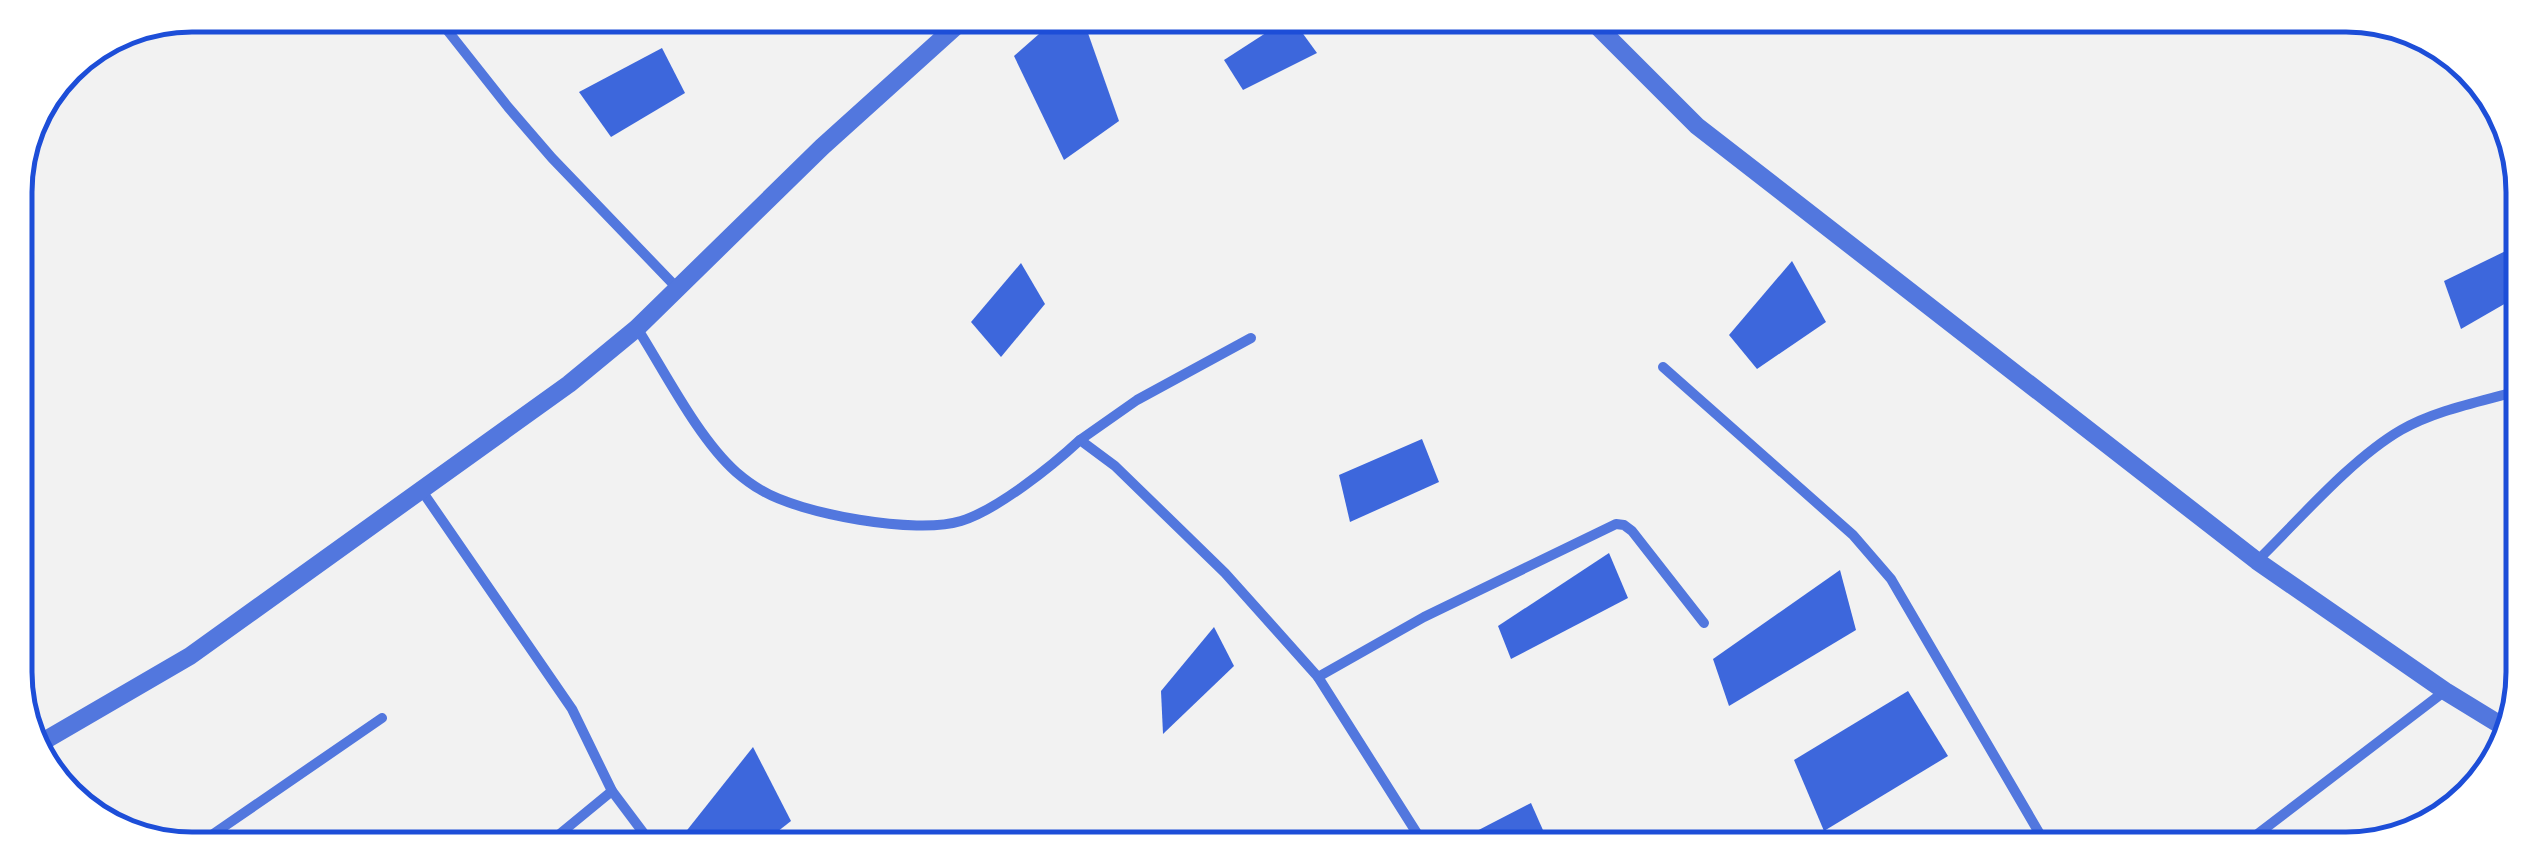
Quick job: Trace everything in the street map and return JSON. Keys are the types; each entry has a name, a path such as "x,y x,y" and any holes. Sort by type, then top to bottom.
{"street":[{"path":"449,32 552,158 678,289"},
{"path":"47,738 190,656 568,384 637,328 822,148 950,32"},
{"path":"1603,32 1697,126 2257,561 2445,691 2497,721"},
{"path":"637,328 714,449 762,491 844,516 909,524 959,522 978,514 1022,487 1137,400 1251,338"},
{"path":"1662,368 1874,556 2039,832"},
{"path":"2257,561 2362,458 2402,429 2506,394"},
{"path":"1080,440 1114,466 1224,573 1318,677 1417,832"},
{"path":"422,491 572,710 612,791 643,832"},
{"path":"1318,677 1424,617 1616,524 1632,532 1704,623"},
{"path":"2260,832 2445,691"},
{"path":"216,832 382,718"},
{"path":"562,832 612,791"}],"building":[{"path":"1041,32 1088,32 1119,121 1064,160 1014,56"},
{"path":"1267,32 1302,32 1317,53 1243,90 1224,60"},
{"path":"662,48 685,93 611,137 579,92"},
{"path":"2506,251 2506,303 2461,329 2444,281"},
{"path":"1792,261 1826,322 1757,369 1729,335"},
{"path":"1021,263 1045,304 1001,357 971,322"},
{"path":"1422,439 1439,482 1350,522 1339,475"},
{"path":"1609,553 1628,598 1511,659 1498,626"},
{"path":"1840,570 1856,630 1729,706 1713,659"},
{"path":"1214,627 1234,666 1163,734 1161,691"},
{"path":"1908,691 1948,756 1824,831 1794,760"},
{"path":"753,747 791,821 777,832 686,832"},
{"path":"1531,803 1544,832 1475,832"}]}
